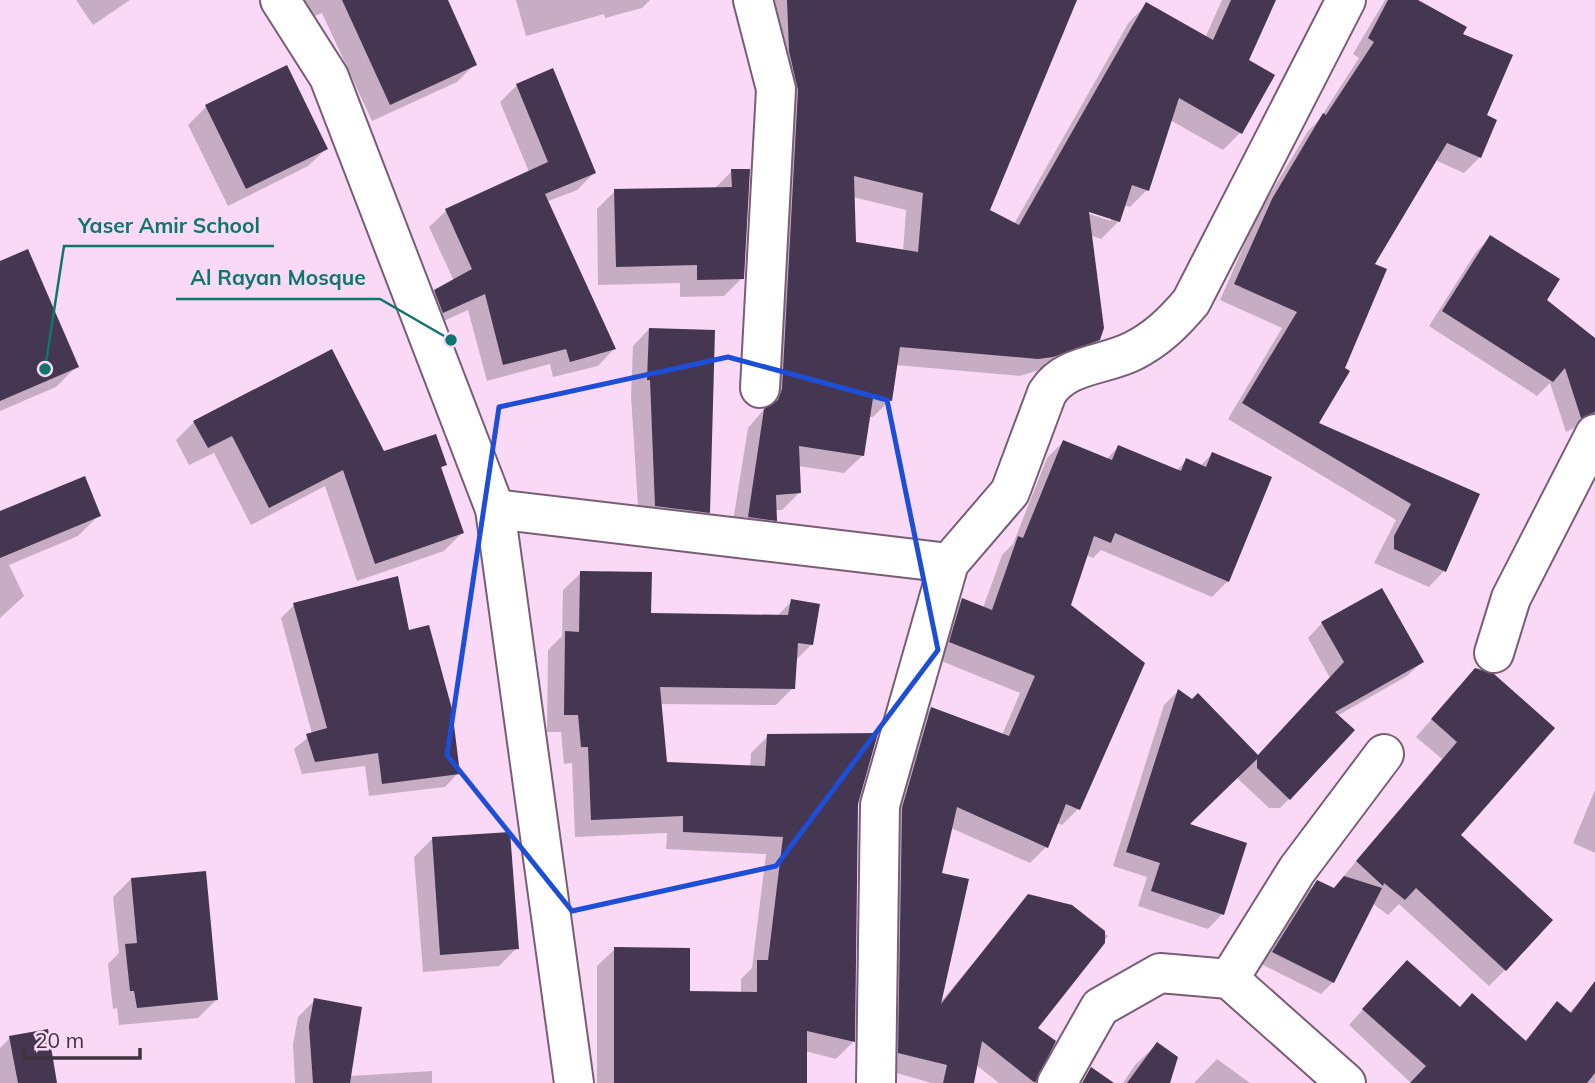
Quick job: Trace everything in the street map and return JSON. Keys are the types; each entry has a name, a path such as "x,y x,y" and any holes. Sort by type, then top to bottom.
{"street":[{"path":"281,0 329,78 495,509 574,1083"},
{"path":"753,0 776,89 760,388"},
{"path":"876,1083 880,805 949,563 1010,492 1051,387 1070,372 1131,352 1154,339 1191,302 1346,0"},
{"path":"1494,653 1511,598 1595,434"},
{"path":"495,509 949,563"},
{"path":"1229,979 1297,870 1384,754"},
{"path":"1057,1083 1100,1007 1160,973 1229,979 1346,1083"}],"highlighted area":[{"path":"728,357 887,400 938,650 776,866 572,911 447,755 499,407"}],"building":[{"path":"342,0 448,0 477,65 390,105"},
{"path":"787,0 1077,0 990,210 1019,225 1146,2 1213,40 1231,0 1276,0 1249,60 1275,75 1242,134 1179,98 1149,191 1132,185 1120,222 1089,212 1104,328 1100,340 1053,357 1038,359 900,347 892,401 873,398 864,456 799,446 801,493 776,495 777,521 748,517 764,409 778,400 782,389 798,90 789,51","holes":["854,176 923,193 918,252 856,242"]},
{"path":"1388,0 1418,0 1467,27 1463,34 1513,55 1487,115 1497,120 1481,158 1447,143 1375,264 1387,269 1345,368 1350,371 1319,423 1480,494 1446,572 1394,549 1394,536 1411,504 1242,403 1297,312 1234,284 1272,199 1323,113 1326,115 1374,42 1368,38"},
{"path":"287,65 328,149 246,189 205,105"},
{"path":"553,68 596,173 545,194 616,349 570,362 566,349 503,365 485,294 443,313 434,290 472,269 445,209 548,162 516,84"},
{"path":"731,169 750,169 744,279 697,280 697,265 616,267 614,189 732,187"},
{"path":"1490,235 1560,279 1547,300 1595,338 1595,412 1581,418 1565,368 1553,382 1442,311"},
{"path":"28,249 79,367 0,401 0,261"},
{"path":"649,328 715,330 710,513 655,506 650,380 647,380"},
{"path":"332,349 384,451 436,434 447,465 441,467 464,533 375,564 343,470 269,508 232,436 208,448 193,421"},
{"path":"1063,440 1112,460 1118,445 1181,471 1186,458 1206,467 1212,452 1272,477 1229,582 1115,533 1111,543 1094,536 1071,605 1145,663 1080,810 1066,804 1048,848 957,807 942,873 969,879 941,1004 1028,894 1072,905 1105,931 1105,943 1038,1028 1056,1041 1035,1083 982,1041 974,1083 943,1083 947,1065 898,1053 902,808 931,707 1009,736 1035,676 949,642 962,598 992,610 1018,536 1023,538"},
{"path":"85,476 101,516 0,558 0,511"},
{"path":"580,571 652,572 651,613 788,615 791,599 820,604 813,645 798,643 795,689 660,687 667,762 765,766 767,734 878,733 858,804 855,1042 807,1031 807,1083 614,1083 614,947 690,948 690,991 757,992 757,960 768,960 783,837 683,832 683,816 591,820 588,747 581,747 578,715 564,715 565,631 579,632"},
{"path":"398,576 409,630 429,625 452,709 460,774 382,784 378,753 315,762 306,734 327,728 293,603"},
{"path":"1382,588 1424,662 1335,712 1355,730 1290,800 1257,768 1257,759 1190,824 1247,843 1224,915 1151,891 1160,863 1126,852 1178,689 1192,699 1198,693 1258,755 1344,662 1321,622"},
{"path":"1475,668 1494,674 1555,728 1461,835 1553,920 1506,971 1416,888 1405,900 1384,883 1383,886 1356,861 1457,742 1431,719"},
{"path":"510,832 519,949 440,955 432,837"},
{"path":"206,871 218,1000 137,1008 134,991 130,991 125,944 137,943 131,878"},
{"path":"1344,876 1382,888 1334,983 1272,952 1317,880 1334,888"},
{"path":"1407,960 1460,1007 1472,993 1526,1041 1557,1001 1571,1013 1595,981 1595,1073 1587,1083 1410,1083 1426,1066 1362,1009"},
{"path":"314,998 362,1007 350,1083 313,1083 309,1026"},
{"path":"48,1029 57,1083 18,1083 9,1036"},
{"path":"1157,1042 1178,1057 1170,1083 1127,1083"},
{"path":"1091,1067 1114,1083 1082,1083"}],"place":[{"name":"Al Rayan Mosque","path":"451,340"},
{"name":"Yaser Amir School","path":"45,369"}]}
